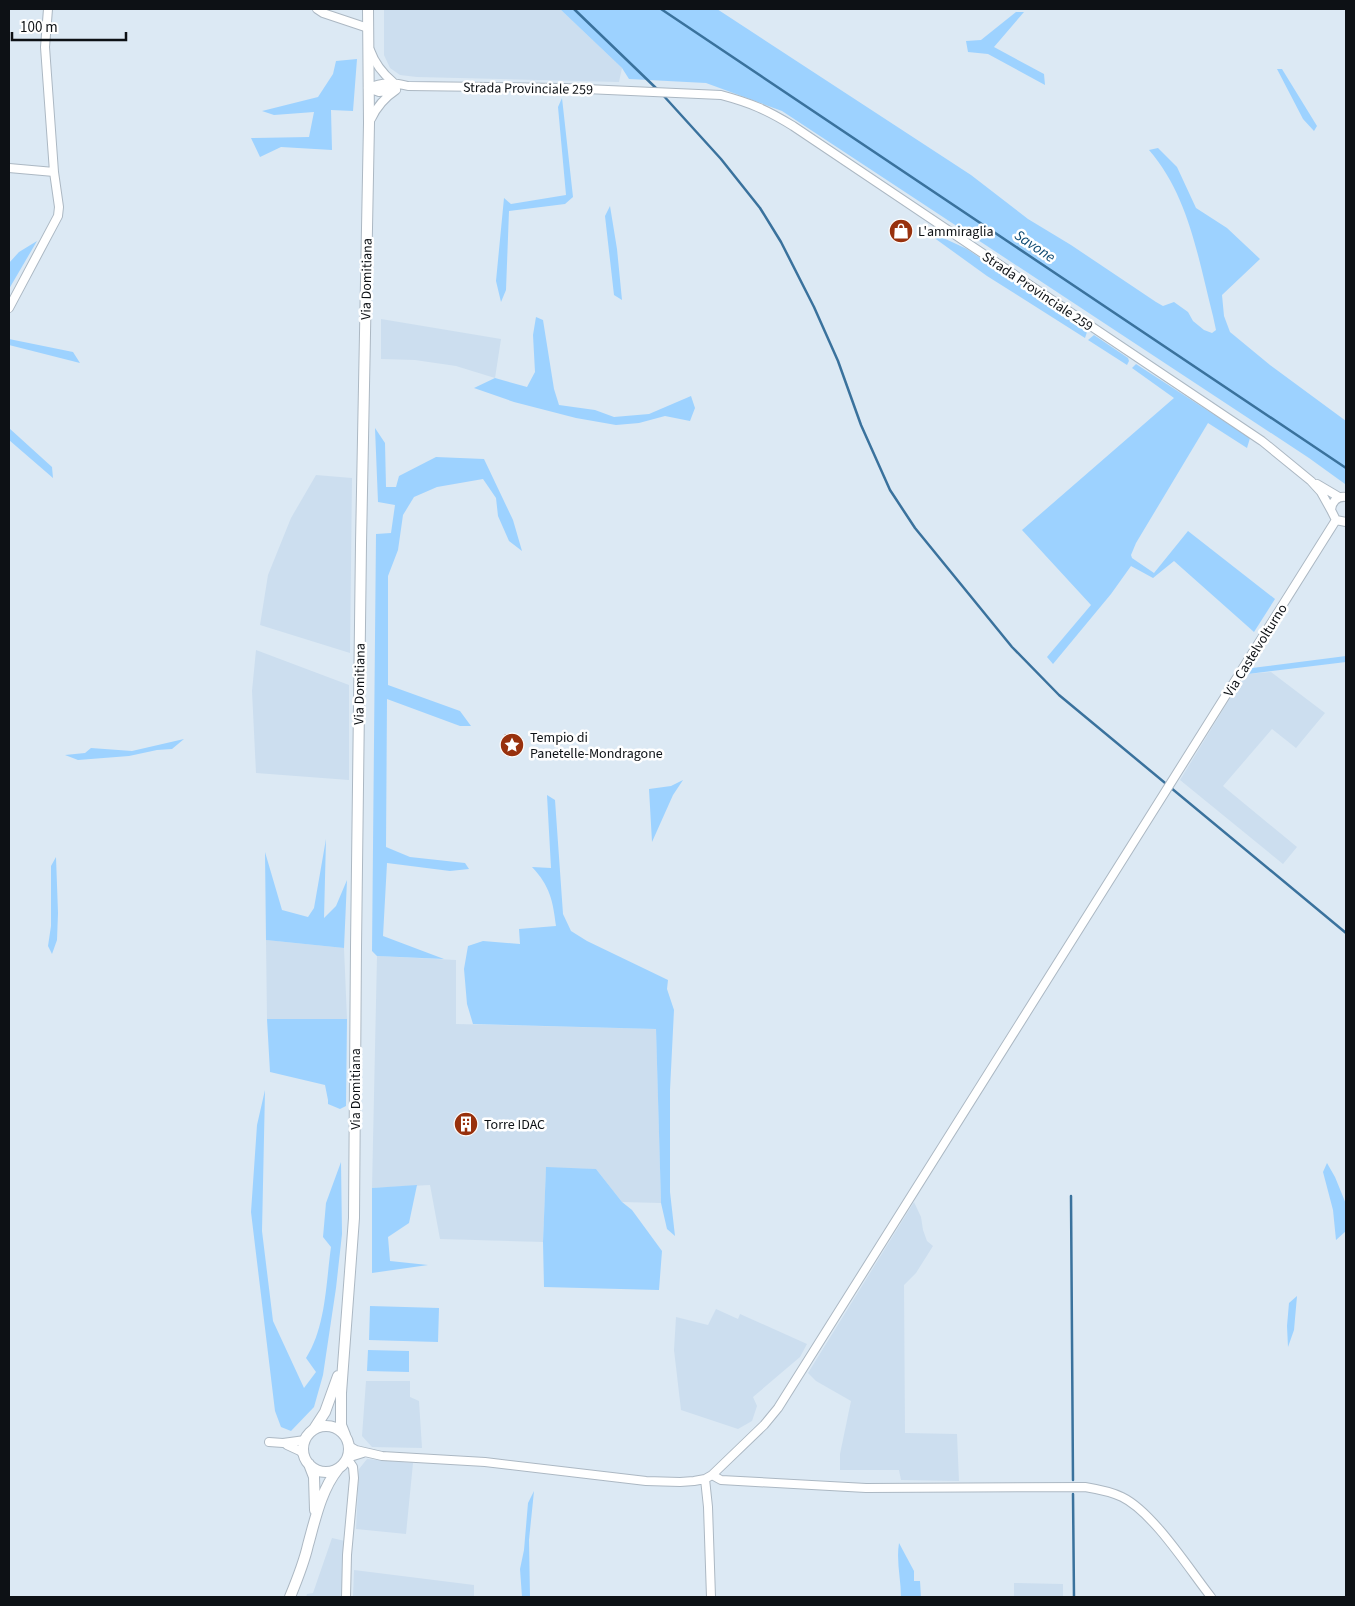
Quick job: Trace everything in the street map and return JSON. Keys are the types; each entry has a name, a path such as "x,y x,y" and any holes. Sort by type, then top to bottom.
{"main road":[{"name":"Via Domitiana","path":"348,1458 349,1446 341,1425 341,1412 343,1359 348,1316 354,1218 361,544 369,123 368,9"},
{"name":"Via Domitiana","path":"305,1440 314,1429 331,1397 343,1359"},
{"path":"314,1429 327,1426 334,1427 345,1436"},
{"path":"305,1440 304,1455 314,1477 315,1518"},
{"path":"290,1597 299,1577 315,1518 329,1482 348,1458"},
{"path":"309,1464 320,1471 338,1469"}],"street":[{"path":"9,308 58,216 59,200 54,172 45,47 48,9"},
{"path":"317,9 323,13 368,28"},
{"path":"368,44 374,61 382,73 395,86 375,109 369,123"},
{"name":"Strada Provinciale 259","path":"368,88 379,83 395,86 563,88 721,95 763,108 793,126 1262,441 1311,481 1321,492 1336,520"},
{"path":"9,168 54,172"},
{"name":"Strada Provinciale 259","path":"1311,481 1343,497"},
{"name":"Strada Provinciale 259","path":"1331,510 1334,501 1343,497"},
{"path":"1336,520 1346,522"},
{"name":"Via Castelvolturno","path":"709,1477 764,1425 778,1408 1336,520"},
{"path":"269,1442 283,1443 305,1440"},
{"path":"283,1443 304,1455"},
{"path":"349,1446 382,1456 485,1462 646,1481 680,1482 709,1477 721,1480 866,1488 1085,1487 1123,1497 1141,1510 1158,1529 1210,1597"},
{"path":"346,1597 347,1555 354,1478 353,1467 348,1458 364,1452"},
{"path":"709,1477 711,1597"}],"shaded area":[{"path":"384,9 560,9 622,68 619,82 400,75 390,68 384,55"},
{"path":"560,9 717,9 971,175 1028,219 1163,306 1174,302 1188,312 1193,321 1204,330 1212,333 1216,330 1197,250 1183,207 1163,168 1149,150 1158,148 1177,167 1196,208 1227,228 1260,259 1222,295 1224,316 1230,332 1270,365 1346,421 1345,484 1309,458 782,111 706,83 629,79 622,68"},
{"path":"1016,12 1024,12 994,47 1044,74 1045,85 988,54 968,52 966,41 981,40"},
{"path":"357,59 353,111 331,110 332,150 281,147 260,157 251,138 309,137 314,112 274,115 262,111 318,97 333,74 336,61"},
{"path":"1277,69 1282,69 1317,126 1314,131 1303,119"},
{"path":"562,98 573,197 565,204 509,211 506,290 501,302 496,281 504,198 511,204 566,195 558,107"},
{"path":"610,206 622,300 614,295 605,216"},
{"path":"939,236 967,249 1086,330 1085,338 987,276 933,237"},
{"path":"37,241 9,289 9,263 19,252"},
{"path":"536,317 543,320 554,389 559,405 595,410 614,417 649,414 691,396 695,408 690,421 665,416 639,423 616,425 576,418 514,402 474,388 495,378 527,387 535,372 533,335"},
{"path":"381,319 501,339 495,378 456,366 415,360 381,359"},
{"path":"1094,335 1128,358 1127,365 1088,340"},
{"path":"9,339 73,352 80,363 9,345"},
{"path":"1136,364 1250,438 1247,448 1208,423 1136,543 1131,555 1132,558 1154,573 1188,531 1275,599 1254,632 1174,561 1153,578 1131,566 1111,594 1053,664 1047,657 1091,605 1022,530 1174,398 1132,368"},
{"path":"9,428 52,467 53,478 9,440"},
{"path":"375,428 385,443 386,487 396,487 399,476 436,457 484,459 513,520 522,551 509,541 498,516 496,498 483,479 437,487 414,497 403,515 398,550 388,576 388,685 460,711 471,726 460,726 387,699 386,847 410,857 465,863 469,869 450,871 387,863 383,936 444,959 377,956 372,951 376,534 391,533 395,505 378,502"},
{"path":"316,475 352,478 350,653 260,625 268,575 291,518"},
{"path":"256,650 349,685 349,780 256,773 252,691"},
{"path":"1346,656 1346,662 1248,674 1243,677 1252,668"},
{"path":"1271,672 1325,713 1296,748 1272,729 1223,786 1297,847 1283,864 1180,780 1243,677 1248,674"},
{"path":"184,739 172,749 129,756 78,760 65,755 85,753 91,748 132,751"},
{"path":"683,780 673,795 652,842 649,789 671,786"},
{"path":"547,795 555,800 563,914 571,931 587,941 668,980 667,989 674,1010 670,1090 670,1192 675,1236 667,1229 661,1203 656,1029 473,1024 467,1004 464,969 468,946 483,941 520,944 519,929 556,926 550,894 532,867 551,868"},
{"path":"326,839 324,918 336,906 347,880 344,948 266,940 265,852 282,910 308,917 314,908"},
{"path":"56,857 57,940 52,954 48,946 51,926 51,866"},
{"path":"266,940 344,948 347,1019 267,1019"},
{"path":"377,956 456,960 456,1024 656,1029 661,1203 622,1202 596,1169 546,1168 543,1242 440,1239 430,1185 372,1188"},
{"path":"267,1019 347,1019 346,1106 340,1109 328,1104 325,1085 270,1072"},
{"path":"265,1090 262,1231 273,1321 304,1388 316,1372 306,1358 318,1332 324,1304 331,1247 323,1237 326,1203 341,1162 342,1234 323,1375 314,1407 291,1431 281,1427 275,1411 251,1212 257,1125"},
{"path":"1327,1163 1346,1204 1346,1231 1336,1240 1333,1210 1323,1172"},
{"path":"546,1167 596,1169 622,1202 632,1210 662,1251 659,1290 544,1287 543,1242"},
{"path":"417,1185 409,1223 388,1237 390,1261 428,1265 372,1273 372,1188"},
{"path":"914,1202 921,1217 927,1241 933,1246 916,1273 904,1285 905,1433 957,1434 959,1481 901,1480 899,1470 840,1470 840,1454 851,1401 816,1381 808,1373"},
{"path":"1297,1296 1294,1330 1288,1347 1289,1303"},
{"path":"370,1306 439,1308 438,1342 369,1340"},
{"path":"716,1309 738,1319 740,1314 807,1344 800,1357 753,1397 757,1406 752,1421 738,1429 681,1410 674,1350 676,1317 708,1325"},
{"path":"368,1350 409,1351 409,1372 367,1371"},
{"path":"366,1381 410,1381 410,1397 419,1401 422,1448 372,1447 362,1436"},
{"path":"367,1459 413,1463 406,1534 356,1529 359,1469"},
{"path":"534,1491 529,1540 530,1597 522,1597 520,1569 524,1550 528,1503"},
{"path":"332,1538 345,1541 343,1597 306,1597 307,1594 313,1593"},
{"path":"899,1543 914,1571 914,1581 920,1581 921,1597 901,1597"},
{"path":"354,1570 474,1585 474,1597 353,1597"},
{"path":"1014,1583 1063,1584 1063,1597 1014,1597"}],"waterway":[{"path":"574,9 658,90"},
{"name":"Savone","path":"661,9 1346,468"},
{"path":"662,94 721,159 760,208 781,242 814,307 838,361 861,425 890,490 915,528 1012,647 1059,695 1346,933"},
{"path":"1071,1196 1073,1480"},
{"path":"1073,1494 1074,1597"}],"place":[{"name":"L'ammiraglia","path":"901,231"},
{"name":"Tempio di Panetelle-Mondragone","path":"512,745"},
{"name":"Torre IDAC","path":"466,1124"}]}
